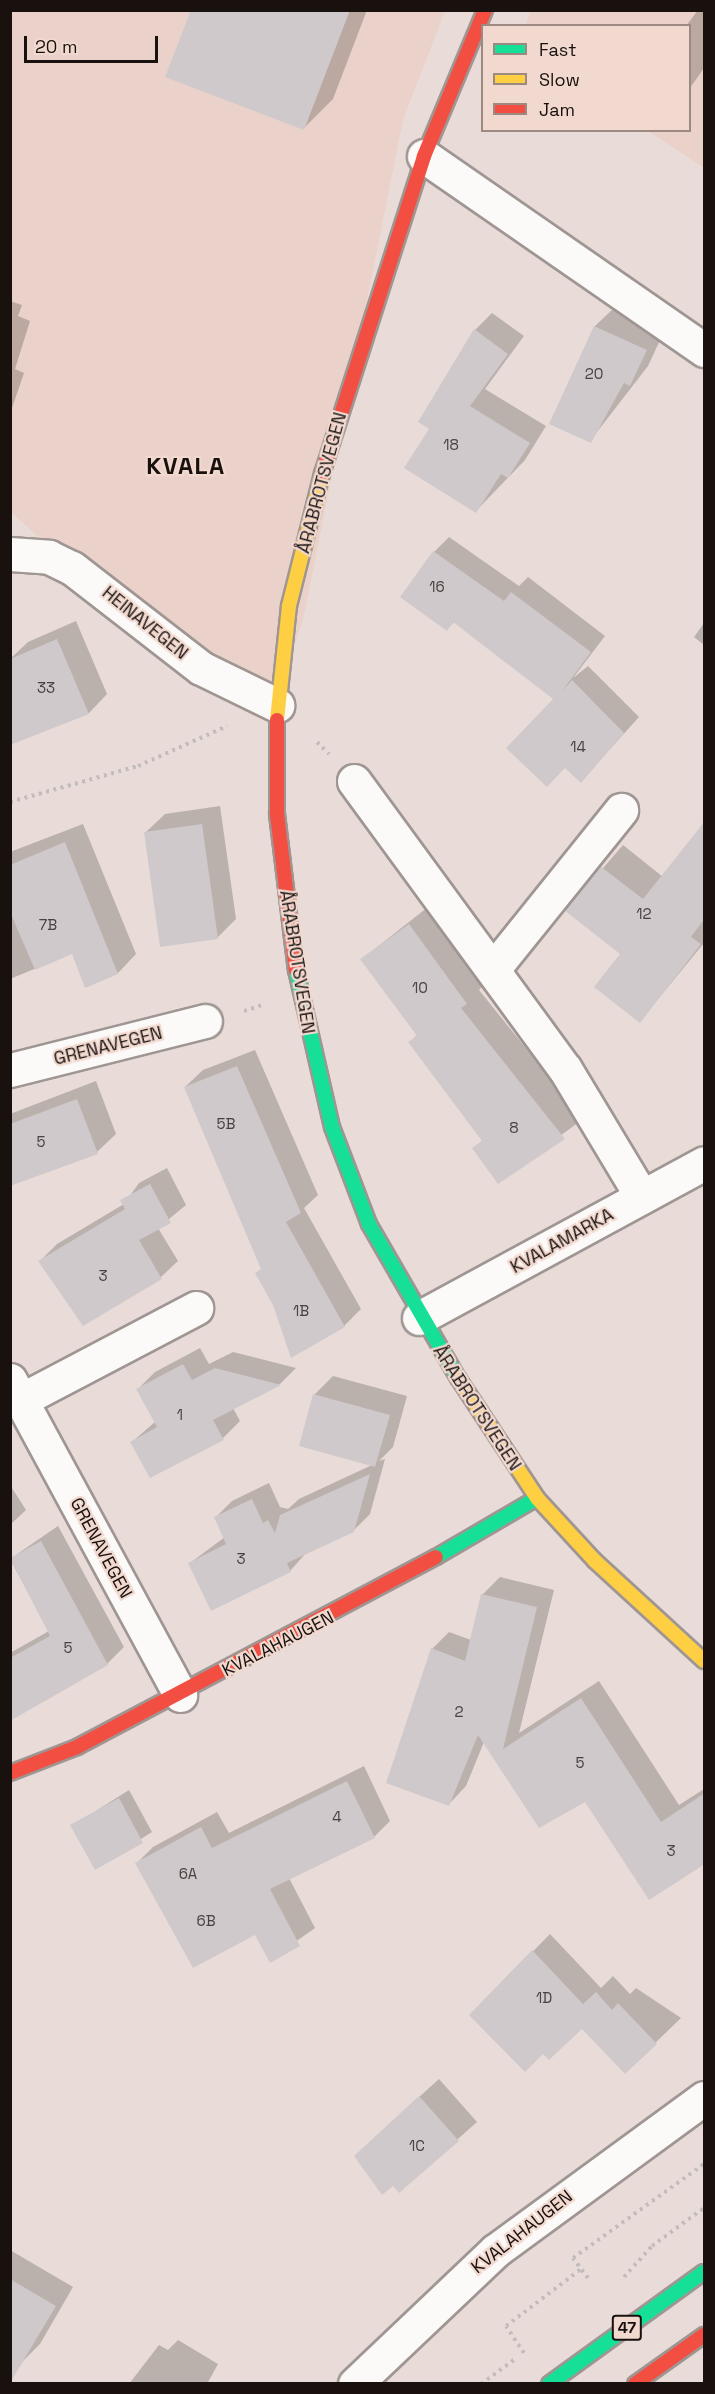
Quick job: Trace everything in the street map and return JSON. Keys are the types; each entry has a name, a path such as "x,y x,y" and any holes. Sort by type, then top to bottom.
{"main road":[{"name":"ÅRABROTSVEGEN","path":"485,10 424,156 323,469 289,606 277,712 277,814 300,995 332,1127 369,1224 419,1318 537,1498 603,1569 705,1661"},
{"name":"KVALAHAUGEN","path":"10,1773 77,1747 350,1607 537,1498"},
{"name":"47","path":"549,2384 705,2272"},
{"path":"635,2384 705,2335"}],"street":[{"path":"424,156 705,350"},
{"name":"HEINAVEGEN","path":"10,554 49,557 72,568 201,668 277,712"},
{"path":"354,781 494,968 565,1069 642,1197"},
{"path":"494,968 621,810"},
{"name":"GRENAVEGEN","path":"10,1070 205,1021"},
{"name":"KVALAMARKA","path":"419,1318 705,1163"},
{"name":"GRENAVEGEN","path":"180,1695 16,1390 196,1308"},
{"name":"KVALAHAUGEN","path":"355,2384 495,2251 705,2098"}],"path":[{"path":"10,802 138,766 219,727 277,712"},
{"path":"205,1021 300,995"},
{"path":"588,2278 573,2258 705,2164"},
{"path":"621,2280 652,2246 705,2208"},
{"path":"524,2353 506,2326 581,2269"},
{"path":"481,2384 533,2346"}],"shaded area":[{"path":"10,11 445,11 403,120 303,621 272,705 258,718 202,688 11,512"},
{"path":"531,11 704,11 704,168 650,132 691,132 691,24 525,24"}],"building":[{"path":"191,10 350,10 304,130 165,77"},
{"path":"594,326 647,350 630,386 624,383 591,443 549,424"},
{"path":"474,329 508,354 470,406 530,443 508,478 501,474 476,513 404,468 429,429 418,422"},
{"path":"433,551 504,601 511,592 591,652 562,691 572,680 624,733 581,783 565,768 547,787 506,748 553,699 453,622 447,631 400,597"},
{"path":"57,639 89,714 10,745 10,659"},
{"path":"705,821 705,918 691,937 701,944 640,1023 594,987 620,954 564,910 600,866 643,899"},
{"path":"202,824 218,939 160,947 144,832"},
{"path":"65,842 118,974 85,988 72,954 35,970 10,912 10,865"},
{"path":"409,924 467,1004 461,1008 565,1139 498,1184 472,1148 482,1141 408,1042 417,1036 360,959"},
{"path":"237,1066 301,1213 286,1222 345,1327 291,1358 273,1305 255,1273 261,1269 184,1087"},
{"path":"77,1099 98,1154 10,1186 10,1124"},
{"path":"150,1184 171,1223 139,1240 162,1279 83,1326 38,1261 125,1209 120,1200"},
{"path":"183,1364 192,1380 215,1368 281,1385 213,1420 224,1440 150,1478 130,1442 157,1427 136,1389"},
{"path":"313,1394 390,1415 375,1467 299,1446"},
{"path":"370,1474 354,1532 287,1563 291,1572 211,1611 188,1563 226,1544 214,1517 252,1499 263,1523 268,1520 275,1533 280,1515"},
{"path":"41,1541 108,1665 10,1721 10,1658 50,1636 10,1558"},
{"path":"481,1594 537,1607 503,1749 581,1698 661,1822 705,1793 705,1864 649,1900 585,1802 539,1828 478,1735 449,1806 386,1783 431,1648 465,1661"},
{"path":"347,1781 375,1838 270,1889 300,1946 270,1963 255,1935 193,1968 135,1863 201,1827 212,1848"},
{"path":"119,1798 143,1843 95,1870 70,1825"},
{"path":"532,1950 583,2004 596,1992 612,2010 618,2003 657,2044 625,2074 582,2029 549,2060 543,2054 525,2072 469,2015"},
{"path":"419,2096 459,2141 399,2193 393,2186 382,2195 354,2156"},
{"path":"10,2279 56,2306 10,2383"}],"traffic: fast":[{"path":"296,970 332,1127 369,1224 458,1378"},
{"path":"436,1557 537,1498"},
{"path":"549,2384 704,2272"}],"traffic: slow":[{"path":"277,720 289,606 322,474"},
{"path":"458,1378 537,1498 595,1561 704,1661"}],"traffic: jam":[{"path":"322,474 424,156 485,10"},
{"path":"277,720 277,814 296,970"},
{"path":"10,1773 77,1747 436,1557"},
{"path":"635,2384 704,2335"}],"district":[{"name":"KVALA","path":"186,466"}]}
